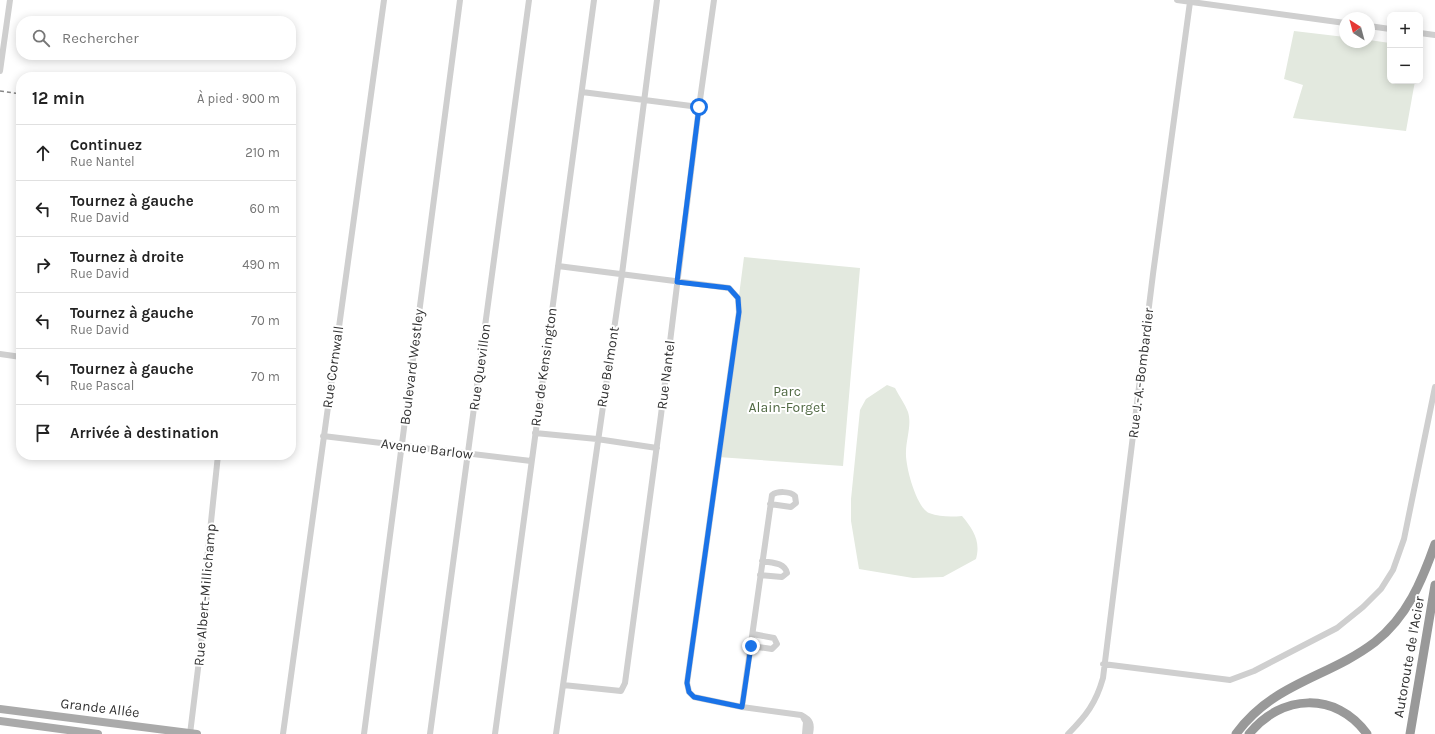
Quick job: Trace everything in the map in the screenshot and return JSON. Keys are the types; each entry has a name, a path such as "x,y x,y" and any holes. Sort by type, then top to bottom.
{"highway":[{"path":"1236,734 1256,711 1271,699 1359,653 1381,637 1400,617 1410,602 1422,579 1435,544"},
{"name":"Autoroute de l'Acier","path":"1410,734 1435,585"},
{"path":"1249,734 1272,713 1290,706 1308,703 1329,706 1341,711 1353,719 1367,734"}],"main road":[{"name":"Grande Allée","path":"0,709 192,734"},
{"name":"Grande Allée","path":"0,721 98,734"}],"street":[{"path":"0,71 10,0"},
{"name":"Rue Cornwall","path":"283,734 384,0"},
{"name":"Boulevard Westley","path":"364,734 460,0"},
{"name":"Rue Quevillon","path":"430,734 529,0"},
{"name":"Rue de Kensington","path":"495,734 594,0"},
{"name":"Rue Belmont","path":"556,734 597,439 622,274 657,0"},
{"name":"Rue Nantel","path":"563,685 621,691 625,683 657,448 699,107 714,0"},
{"path":"1177,0 1339,22"},
{"name":"Rue J.-A.-Bombardier","path":"1068,734 1090,710 1097,696 1103,678 1103,664 1190,2"},
{"path":"1375,27 1387,29"},
{"path":"1423,33 1435,35"},
{"path":"582,92 699,107"},
{"path":"558,266 729,288 738,298 739,312 687,683 689,692 694,697 803,717 811,723 810,734"},
{"path":"0,354 16,356"},
{"path":"1103,664 1230,680 1254,671 1337,628 1363,607 1381,589 1393,570 1404,539 1435,387"},
{"path":"535,433 597,439 657,448"},
{"name":"Avenue Barlow","path":"323,436 531,461"},
{"name":"Rue Albert-Millichamp","path":"192,734 207,595 207,560 217,460"},
{"path":"742,707 770,504"},
{"path":"760,575 782,577 787,573 784,567 779,564 762,561"},
{"path":"751,646 772,649 777,644 774,638 752,634"},
{"path":"803,717 806,721 805,734"}],"green space":[{"path":"1294,31 1339,36 1339,48 1375,48 1375,41 1387,43 1387,84 1414,84 1406,131 1293,118 1303,85 1284,79"},
{"name":"Parc Alain-Forget","path":"744,257 860,268 843,466 718,457"},
{"path":"887,385 895,388 908,412 909,422 906,447 907,466 912,485 920,503 929,513 954,517 962,516 973,531 977,541 976,559 943,577 913,578 859,569 851,521 851,499 860,410 866,399"}],"railway":[{"path":"0,91 16,93"}],"route":[{"path":"699,107 677,282 729,288 738,298 739,312 687,683 689,692 694,697 742,707 751,646"}]}
